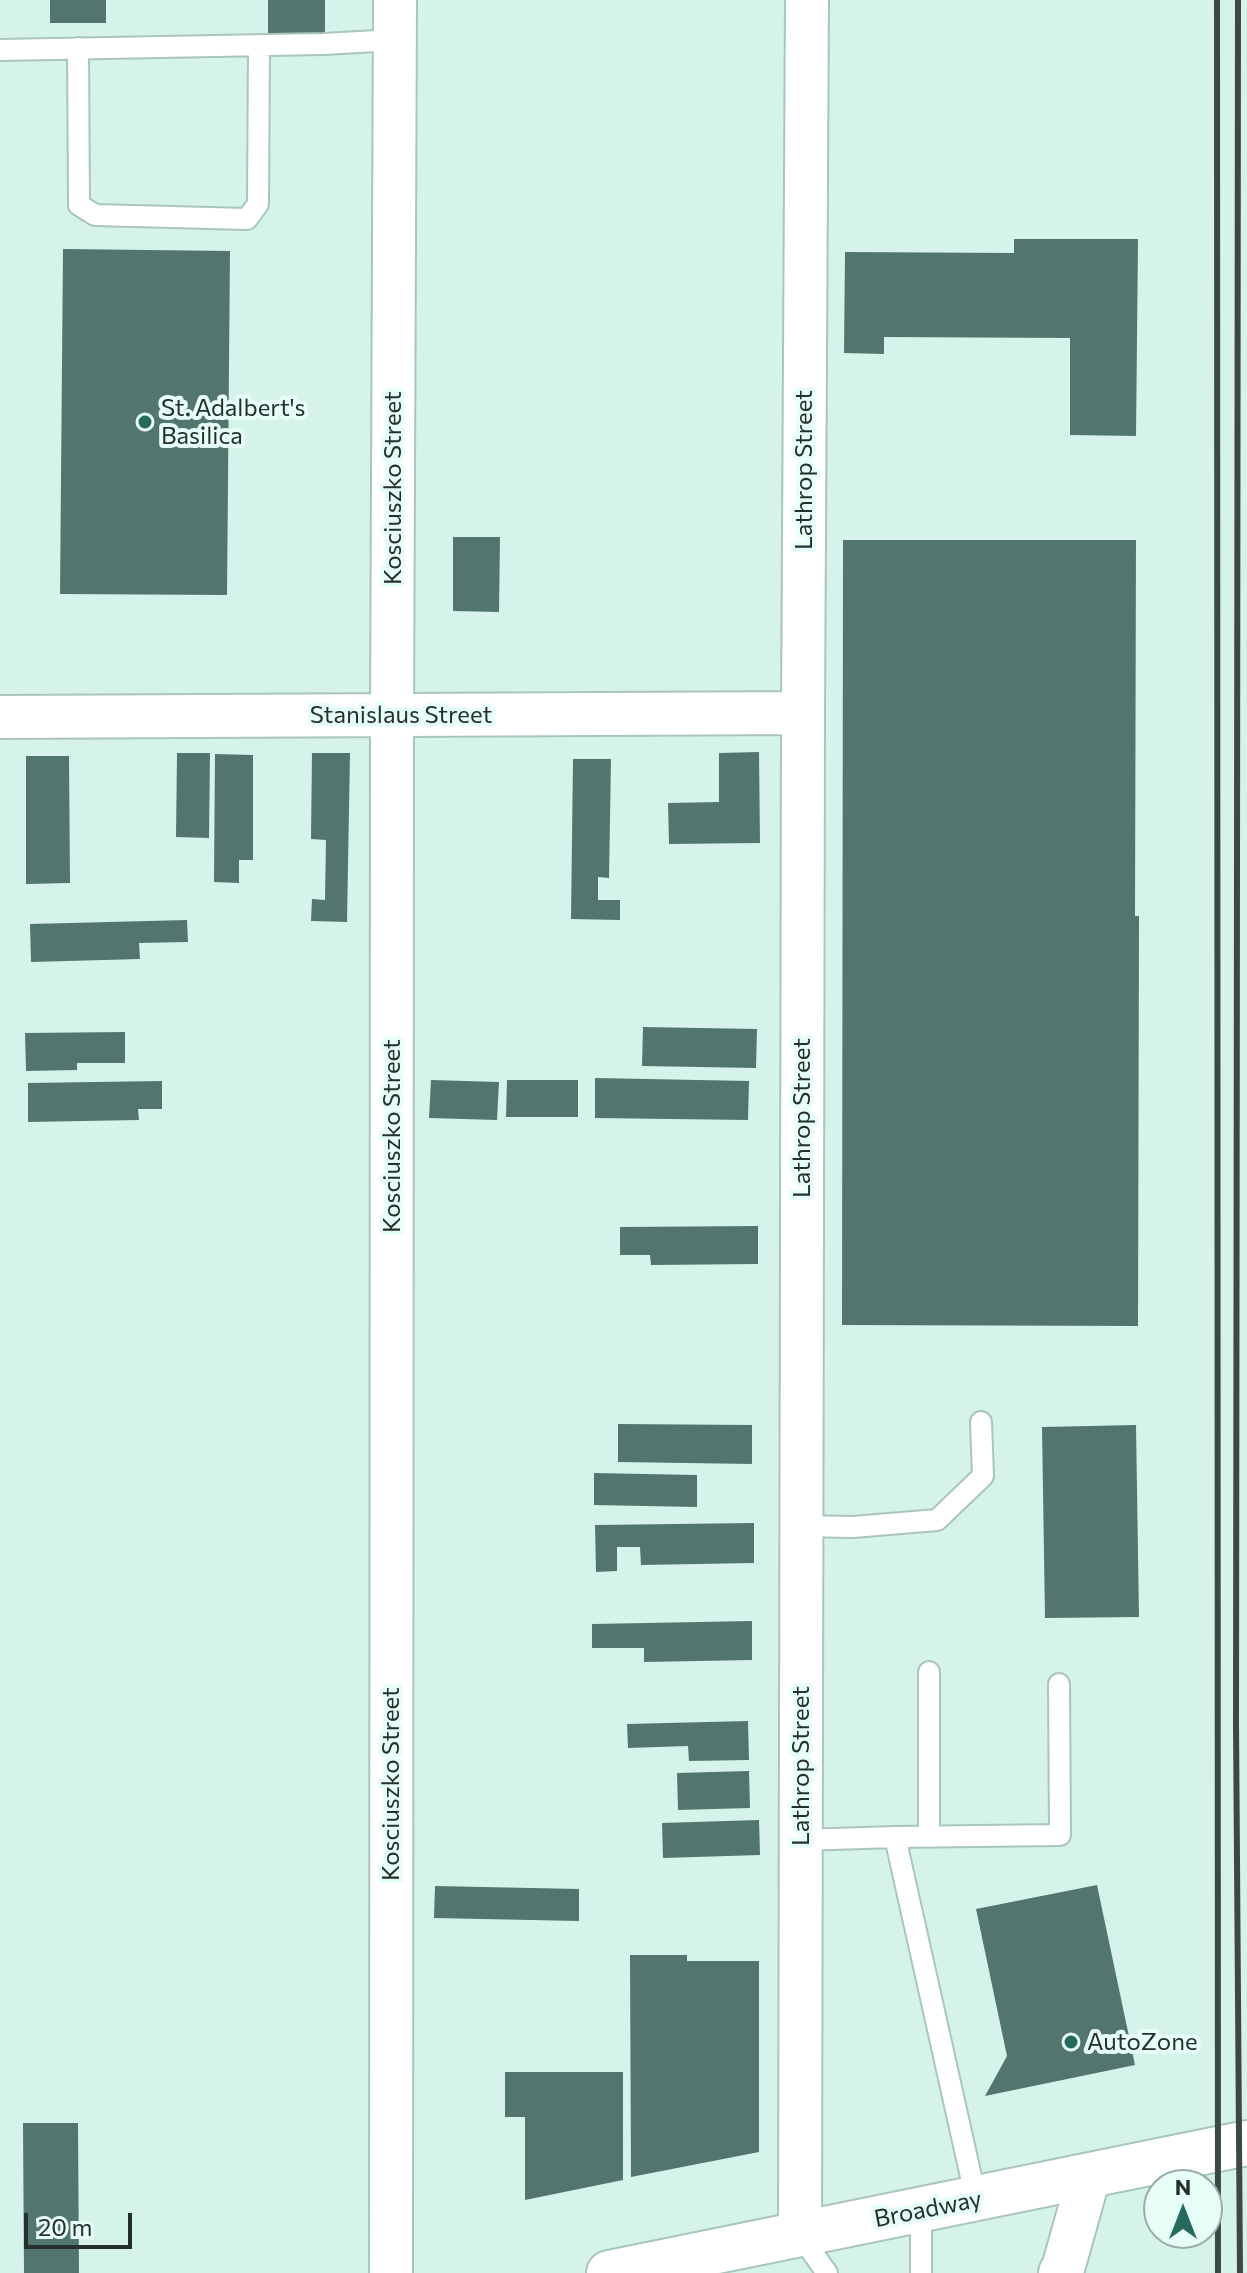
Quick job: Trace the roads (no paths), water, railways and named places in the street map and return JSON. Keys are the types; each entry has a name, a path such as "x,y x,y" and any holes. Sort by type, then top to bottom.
{"main road":[{"name":"Broadway","path":"609,2273 1247,2143"}],"street":[{"name":"Lathrop Street","path":"800,2235 807,0"},
{"name":"Kosciuszko Street","path":"391,2273 392,715 396,20"},
{"name":"Stanislaus Street","path":"0,717 803,713"},
{"path":"1060,2273 1089,2176"}],"lane":[{"path":"0,50 259,45 396,20"},
{"path":"78,48 79,205 95,215 247,219 258,204 259,45"},
{"path":"801,1526 853,1527 937,1520 983,1476 981,1422"},
{"path":"929,1672 929,1837"},
{"path":"801,1840 1060,1835 1059,1684"},
{"path":"895,1837 976,2199"},
{"path":"921,2210 921,2273"},
{"path":"800,2235 827,2273"}],"railway":[{"path":"1217,0 1218,2273"},
{"path":"1238,0 1236,1723 1240,2273"}],"place":[{"name":"St. Adalbert's Basilica","path":"145,422"},
{"name":"AutoZone","path":"1071,2042"}]}
